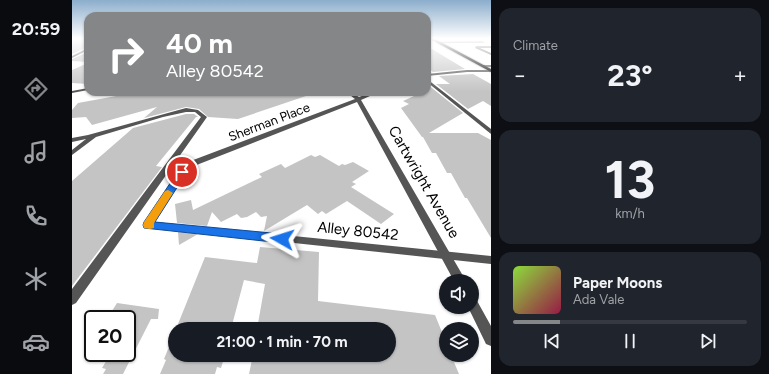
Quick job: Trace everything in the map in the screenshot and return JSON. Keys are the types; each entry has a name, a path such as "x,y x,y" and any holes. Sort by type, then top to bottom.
{"main road":[{"path":"465,56 491,71"}],"street":[{"path":"483,66 491,66"},
{"path":"431,75 467,71 491,71"},
{"path":"431,83 491,132"},
{"path":"72,92 84,90"},
{"path":"354,96 358,99"},
{"name":"Sherman Place","path":"191,164 366,96"},
{"name":"Cartwright Avenue","path":"358,99 456,274"},
{"path":"72,140 96,135 186,110 196,111 204,117 72,300"},
{"path":"72,153 96,135"},
{"name":"Alley 80542","path":"191,164 182,172 148,225 447,256"},
{"path":"447,256 491,260"},
{"path":"478,314 491,339"}],"building":[{"path":"78,56 84,56 84,62 72,61 72,59"},
{"path":"431,56 444,56 465,69 433,72 431,70"},
{"path":"84,65 84,84 72,83 72,70"},
{"path":"473,74 491,84 491,106 483,101 468,109 436,84 450,84 439,76"},
{"path":"431,87 463,113 429,133 478,133 491,140 491,238 451,173 447,173 436,153 432,153 423,137 401,108 409,104 403,101 414,96 431,96"},
{"path":"116,96 306,96 238,119 208,117 199,109 186,107 144,118 157,107 92,125 86,117 72,118 72,110 78,103"},
{"path":"186,114 194,114 198,117 196,117 156,166 162,167 72,286 72,181 133,128"},
{"path":"311,155 315,157 320,155 339,166 353,162 369,171 352,182 356,184 351,187 394,214 381,224 347,201 326,214 322,211 318,214 307,205 264,231 267,216 261,217 256,212 247,217 241,218 237,214 221,222 212,212 207,226 177,223 175,204 191,200 193,210 262,177 259,174 281,164 285,168"},
{"path":"178,232 198,234 179,245"},
{"path":"260,247 319,252 318,301 435,315 439,325 439,362 454,362 459,374 249,374 252,362 396,362 396,322 258,322 265,284 244,280 233,322 179,322 205,257 257,263"},
{"path":"117,303 159,309 158,319 151,319 136,348 136,310 113,310"},
{"path":"168,349 168,362 223,362 221,368 217,367 215,374 160,374 166,360 164,359"},
{"path":"106,362 129,362 123,374 103,374 106,369 102,368"}],"slow traffic":[{"path":"150,225 148,225 168,193"}],"route":[{"path":"182,172 148,225 282,239"}]}
